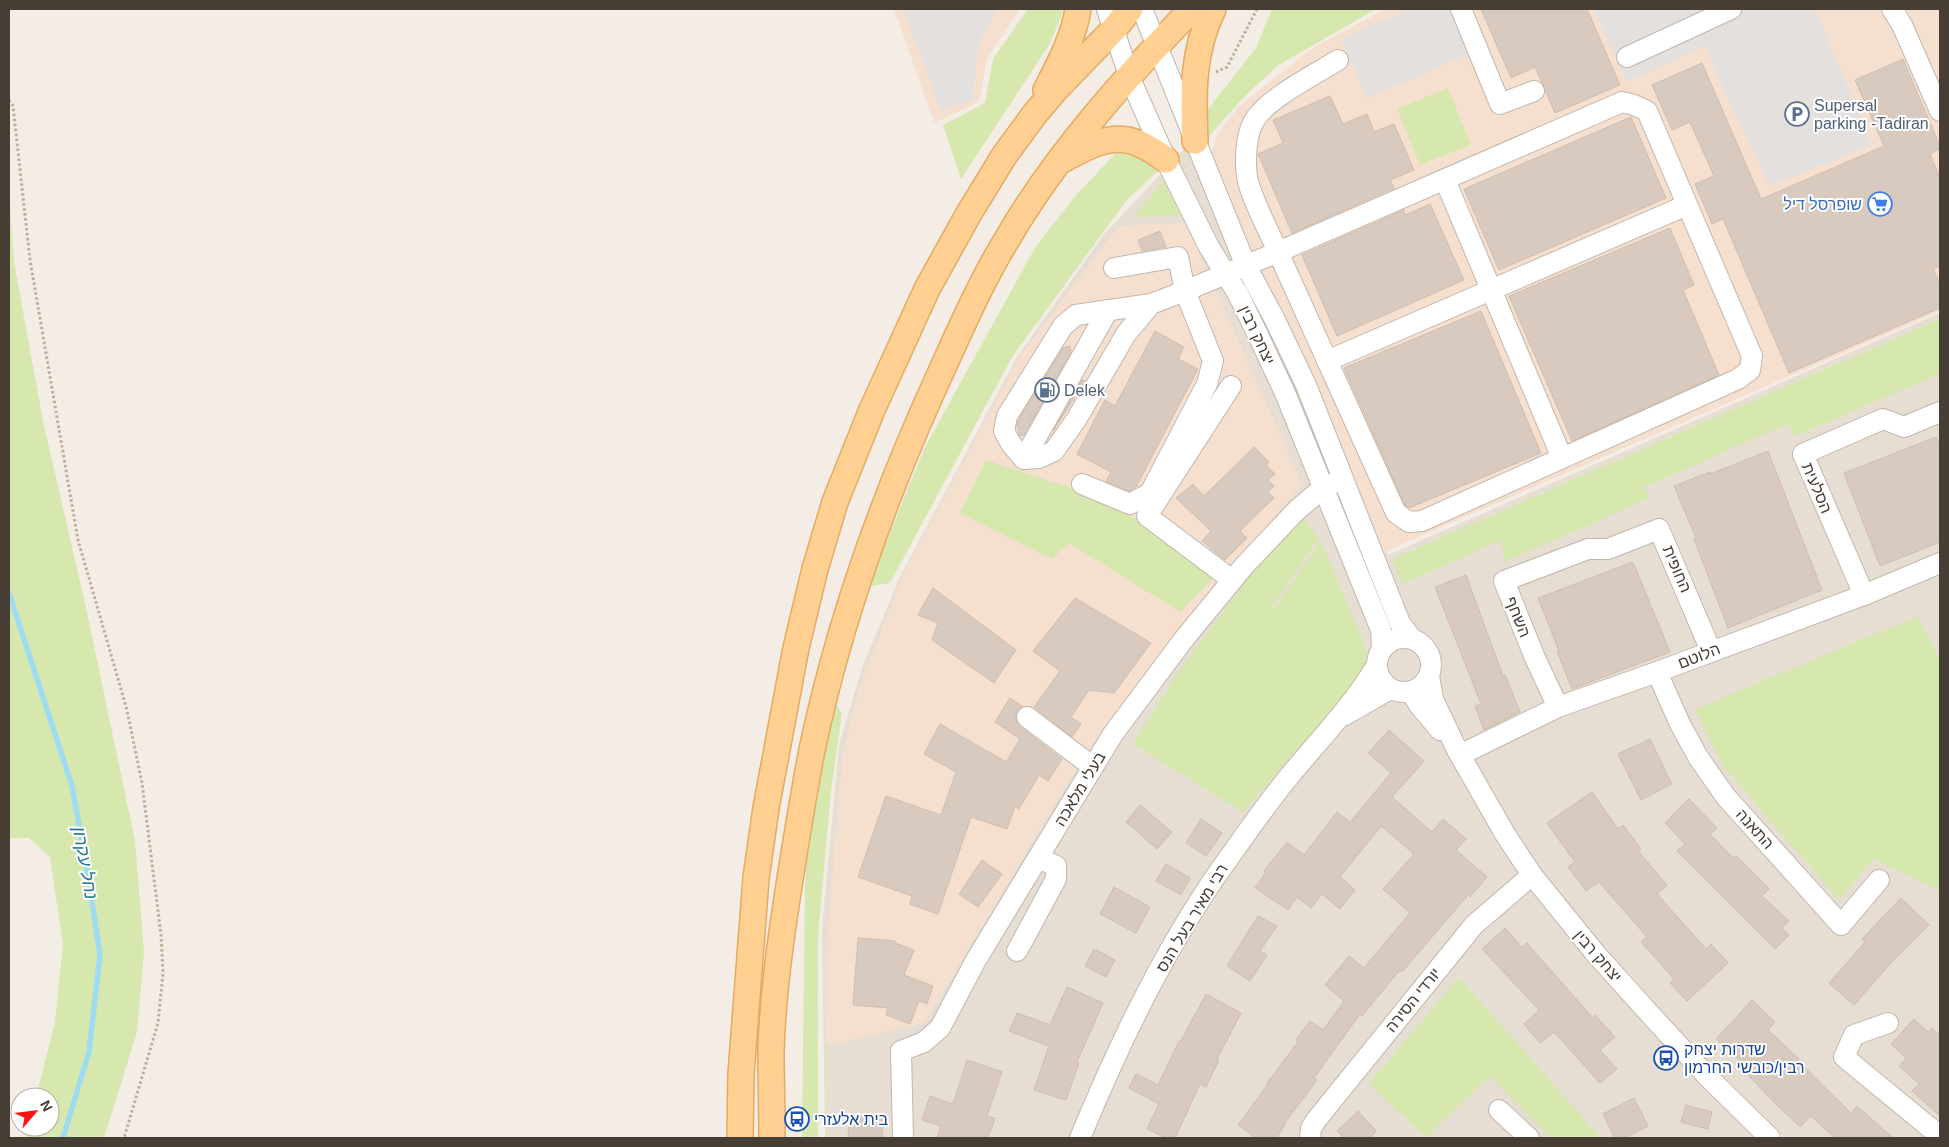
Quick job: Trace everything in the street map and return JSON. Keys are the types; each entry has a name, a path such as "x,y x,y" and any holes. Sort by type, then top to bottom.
{"main road":[{"path":"1034,115 1059,65 1074,27 1078,9"},
{"path":"740,1134 741,1074 756,878 776,752 796,648 815,569 835,502 852,458 927,289 968,215 1004,156 1034,115 1110,19 1130,9"},
{"path":"772,1138 771,1051 775,989 784,918 812,749 840,641 858,582 894,483 957,338 1006,241 1060,162 1129,76 1192,9"},
{"path":"1195,141 1193,84 1195,64 1200,43 1213,9"},
{"path":"1060,162 1100,142 1127,138 1146,146 1166,160"}],"street":[{"name":"יצחק רבין","path":"1142,9 1246,266 1274,318 1306,385 1400,623 1412,639"},
{"path":"1461,9 1500,104 1534,91"},
{"path":"1627,57 1731,9"},
{"path":"1892,9 1902,25 1940,111"},
{"name":"יצחק רבין","path":"1110,19 1129,76 1166,160 1194,219 1238,294 1269,360 1323,488 1381,630 1379,657"},
{"path":"1024,459 1011,444 1004,431 1007,416 1063,326 1076,315 1151,304 1185,291 1246,266 1278,252 1445,180 1622,102 1646,111 1752,356 1750,370 1738,379 1422,521 1408,522 1396,513 1278,252 1249,184 1247,145 1254,120 1272,102 1338,60"},
{"path":"1445,180 1562,458"},
{"path":"1328,361 1687,205"},
{"path":"1082,484 1130,504 1150,493 1207,384 1213,361 1185,291 1178,257 1114,268"},
{"path":"1024,459 1039,458 1054,451 1076,420 1126,334 1151,304"},
{"path":"1024,459 1108,310"},
{"path":"1231,386 1147,516 1232,580"},
{"name":"הסלעית","path":"1864,595 1803,454 1883,419 1904,427 1940,412"},
{"name":"בעלי מלאכה","path":"903,1138 901,1051 924,1042 940,1028 976,960 1113,734 1204,612 1297,510 1323,488 1343,479"},
{"name":"החופית","path":"1588,549 1608,549 1660,529 1711,651"},
{"name":"השחף","path":"1558,707 1535,658 1504,581 1588,549"},
{"name":"הלוטם","path":"1459,753 1558,707 1864,595 1940,562"},
{"path":"1398,638 1412,639 1423,646 1428,652 1431,660 1429,676 1419,689 1411,692 1390,689 1383,683 1379,657 1389,642 1398,638"},
{"name":"רבי מאיר בעל הנס","path":"1080,1138 1105,1077 1173,944 1231,853 1364,685 1379,657"},
{"name":"התאנה","path":"1657,672 1680,724 1698,758 1726,797 1841,925 1879,880"},
{"name":"יצחק רבין","path":"1429,676 1433,699 1459,753 1505,834 1532,875 1595,953 1648,1012 1706,1075 1770,1138"},
{"name":"רבי מאיר בעל הנס","path":"1337,720 1390,689"},
{"name":"יצחק רבין","path":"1411,692 1419,705 1459,753"},
{"path":"1027,717 1093,767"},
{"path":"1017,951 1056,879 1056,866 1038,858"},
{"name":"יורדי הסירה","path":"1310,1138 1311,1128 1317,1119 1463,938 1474,925 1532,875"},
{"path":"1888,1023 1854,1035 1844,1057 1940,1136"},
{"path":"1499,1110 1529,1138"}],"path":[{"path":"9,100 13,106 30,260 78,540 127,710 140,774 161,936 163,973 158,1023 124,1138"}],"shaded area":[{"path":"894,9 1020,9 987,59 979,102 934,123"},
{"path":"903,9 997,9 979,42 973,100 941,110"},
{"path":"1385,9 1940,9 1940,311 1384,552 1273,299 1209,160 1217,135 1239,106 1311,49"},
{"path":"1409,9 1449,9 1469,54 1367,98 1341,38"},
{"name":"Supersal parking -Tadiran","path":"1593,9 1815,9 1872,145 1769,186 1704,46 1627,82"},
{"path":"1192,141 1274,303 1388,555 1940,313 1940,1138 825,1138 822,929 839,745 863,665 900,577 1017,357 1105,233"},
{"path":"1186,223 1302,484 1166,645 1080,762 925,1022 827,1046 828,930 842,760 858,691 903,575 1020,356 1119,226"}],"green space":[{"path":"1028,9 1062,9 1062,15 1049,45 961,179 943,125 985,103 993,59"},
{"path":"1272,9 1376,9 1277,66 1245,96 1208,137 1198,122 1256,48"},
{"path":"1448,88 1471,145 1420,165 1397,109"},
{"path":"1121,148 1141,152 1158,171 1126,201 1012,357 890,583 865,587 881,555 925,447 1036,246 1077,194"},
{"path":"1166,178 1184,215 1134,217"},
{"path":"9,193 14,262 43,421 86,608 135,841 144,952 137,1032 104,1138 25,1138 60,1137 60,1087 39,1087 55,1022 63,944 50,857 29,838 9,838"},
{"path":"1940,319 1940,374 1795,436 1788,424 1644,487 1650,498 1505,562 1501,540 1403,584 1392,559"},
{"path":"986,460 1111,501 1213,579 1180,612 1069,543 1052,559 960,513"},
{"path":"1301,515 1319,538 1271,608 1273,610 1321,541 1369,657 1367,676 1301,745 1243,812 1133,744 1174,679 1245,582"},
{"path":"1918,616 1940,661 1940,891 1874,859 1839,900 1724,767 1695,709"},
{"path":"831,697 842,713 831,790 818,937 818,1138 802,1138 805,887 808,818"},
{"path":"1459,977 1601,1138 1551,1138 1490,1076 1426,1137 1369,1084"}],"building":[{"path":"1481,9 1587,9 1620,85 1555,113 1535,67 1511,78"},
{"path":"1903,59 1940,146 1940,149 1930,154 1940,178 1940,266 1933,269 1940,285 1940,308 1789,373 1723,219 1712,224 1695,184 1714,176 1690,122 1672,130 1652,85 1702,63 1761,199 1884,146 1855,80"},
{"path":"1330,96 1343,124 1367,114 1374,132 1394,124 1414,170 1390,180 1394,188 1292,233 1258,154 1283,143 1273,120"},
{"path":"1631,117 1666,198 1499,270 1464,189"},
{"path":"1430,204 1464,280 1337,336 1302,255 1404,210 1405,215"},
{"path":"1670,228 1694,285 1683,290 1719,375 1572,441 1509,296"},
{"path":"1160,231 1166,247 1142,251 1138,240"},
{"path":"1481,311 1541,453 1409,508 1405,505 1344,368"},
{"path":"1155,331 1184,347 1178,359 1198,369 1136,487 1129,491 1106,481 1111,472 1077,454 1105,400 1115,406"},
{"path":"1070,346 1071,352 1024,435 1020,436 1017,426 1018,420 1063,348"},
{"path":"1082,380 1085,381 1053,431"},
{"path":"1936,437 1940,447 1940,542 1880,566 1844,473"},
{"path":"1254,447 1269,462 1266,465 1275,474 1268,480 1274,486 1268,492 1274,498 1240,531 1247,538 1225,560 1202,541 1211,531 1176,498 1193,484 1204,496"},
{"path":"1768,451 1822,590 1728,628 1694,539 1696,538 1674,486"},
{"path":"1633,562 1670,652 1572,689 1538,598"},
{"path":"1466,575 1503,676 1505,675 1520,712 1484,730 1475,706 1481,704 1435,587"},
{"path":"933,588 1016,650 994,683 932,640 938,623 918,615"},
{"path":"1075,598 1151,643 1114,693 1089,690 1071,717 1081,724 1072,737 1034,707 1060,671 1033,651"},
{"path":"1010,698 1022,706 1015,715 1019,726 1062,759 1048,781 1039,775 1019,809 1015,806 1007,829 971,817 938,914 910,904 912,896 858,877 886,796 941,815 956,772 924,754 940,724 1006,762 1020,739 995,722"},
{"path":"1389,730 1424,761 1392,797 1432,832 1443,819 1466,839 1456,850 1487,877 1470,897 1468,895 1402,972 1400,970 1362,1016 1360,1014 1314,1078 1317,1080 1284,1124 1276,1138 1256,1138 1238,1125 1298,1042 1296,1040 1310,1021 1323,1030 1344,1001 1325,985 1349,956 1364,968 1410,913 1383,889 1414,854 1381,826 1340,877 1355,890 1340,909 1322,894 1311,908 1297,897 1288,910 1255,888 1266,872 1264,871 1287,842 1304,855 1337,812 1350,822 1391,773 1368,753"},
{"path":"1650,739 1672,784 1641,800 1618,754"},
{"path":"1592,792 1618,829 1623,825 1641,849 1638,851 1667,885 1657,894 1706,949 1711,944 1728,963 1687,1001 1670,983 1674,979 1641,942 1647,937 1599,882 1586,891 1568,867 1575,862 1547,823"},
{"path":"1689,799 1717,828 1710,834 1733,858 1736,856 1769,889 1762,896 1789,921 1782,928 1789,935 1775,949 1677,851 1685,844 1665,823"},
{"path":"1140,805 1172,832 1157,849 1126,822"},
{"path":"1201,819 1222,833 1206,856 1186,843"},
{"path":"982,860 1002,874 978,907 959,894"},
{"path":"1166,864 1190,878 1181,895 1156,881"},
{"path":"1114,887 1150,907 1136,933 1100,914"},
{"path":"1901,898 1929,925 1889,965 1854,1005 1829,983 1865,942 1862,939"},
{"path":"1258,916 1277,926 1260,951 1267,955 1250,981 1227,966"},
{"path":"1505,928 1522,947 1527,943 1593,1018 1595,1015 1615,1037 1600,1050 1617,1069 1600,1083 1554,1032 1540,1043 1524,1024 1539,1010 1482,949"},
{"path":"858,938 895,941 895,943 914,950 904,975 933,986 927,1004 919,1001 910,1024 886,1015 888,1008 853,1005"},
{"path":"1094,949 1115,960 1106,977 1085,966"},
{"path":"1067,987 1103,1003 1077,1062 1079,1063 1066,1100 1034,1090 1049,1046 1009,1031 1017,1013 1050,1025"},
{"path":"1206,994 1241,1013 1217,1059 1219,1060 1206,1087 1200,1084 1175,1138 1166,1138 1147,1129 1159,1104 1129,1088 1136,1074 1158,1085 1179,1041 1181,1041"},
{"path":"1752,1000 1775,1022 1768,1030 1851,1113 1857,1106 1893,1138 1835,1138 1811,1116 1800,1127 1777,1105 1745,1072 1748,1068 1716,1039"},
{"path":"1914,1019 1928,1032 1932,1028 1940,1036 1940,1116 1912,1091 1919,1084 1899,1066 1906,1058 1891,1044"},
{"path":"967,1060 1002,1072 987,1116 995,1118 988,1138 937,1138 941,1126 922,1120 930,1096 953,1104"},
{"path":"1634,1098 1648,1126 1624,1138 1615,1138 1603,1114"},
{"path":"1686,1105 1712,1112 1708,1129 1681,1122"},
{"path":"1358,1111 1376,1131 1370,1138 1344,1138 1337,1131"},
{"path":"849,1116 883,1117 882,1138 848,1138"}],"waterway":[{"name":"נחל עקרון","path":"9,593 72,786 100,955 89,1052 63,1138"}],"place":[{"name":"Supersal parking -Tadiran","path":"1797,114"},
{"name":"שופרסל דיל","path":"1880,204"},
{"name":"Delek","path":"1047,390"},
{"name":"שדרות יצחק רבין/כובשי החרמון","path":"1666,1058"},
{"name":"בית אלעזרי","path":"797,1119"}]}
